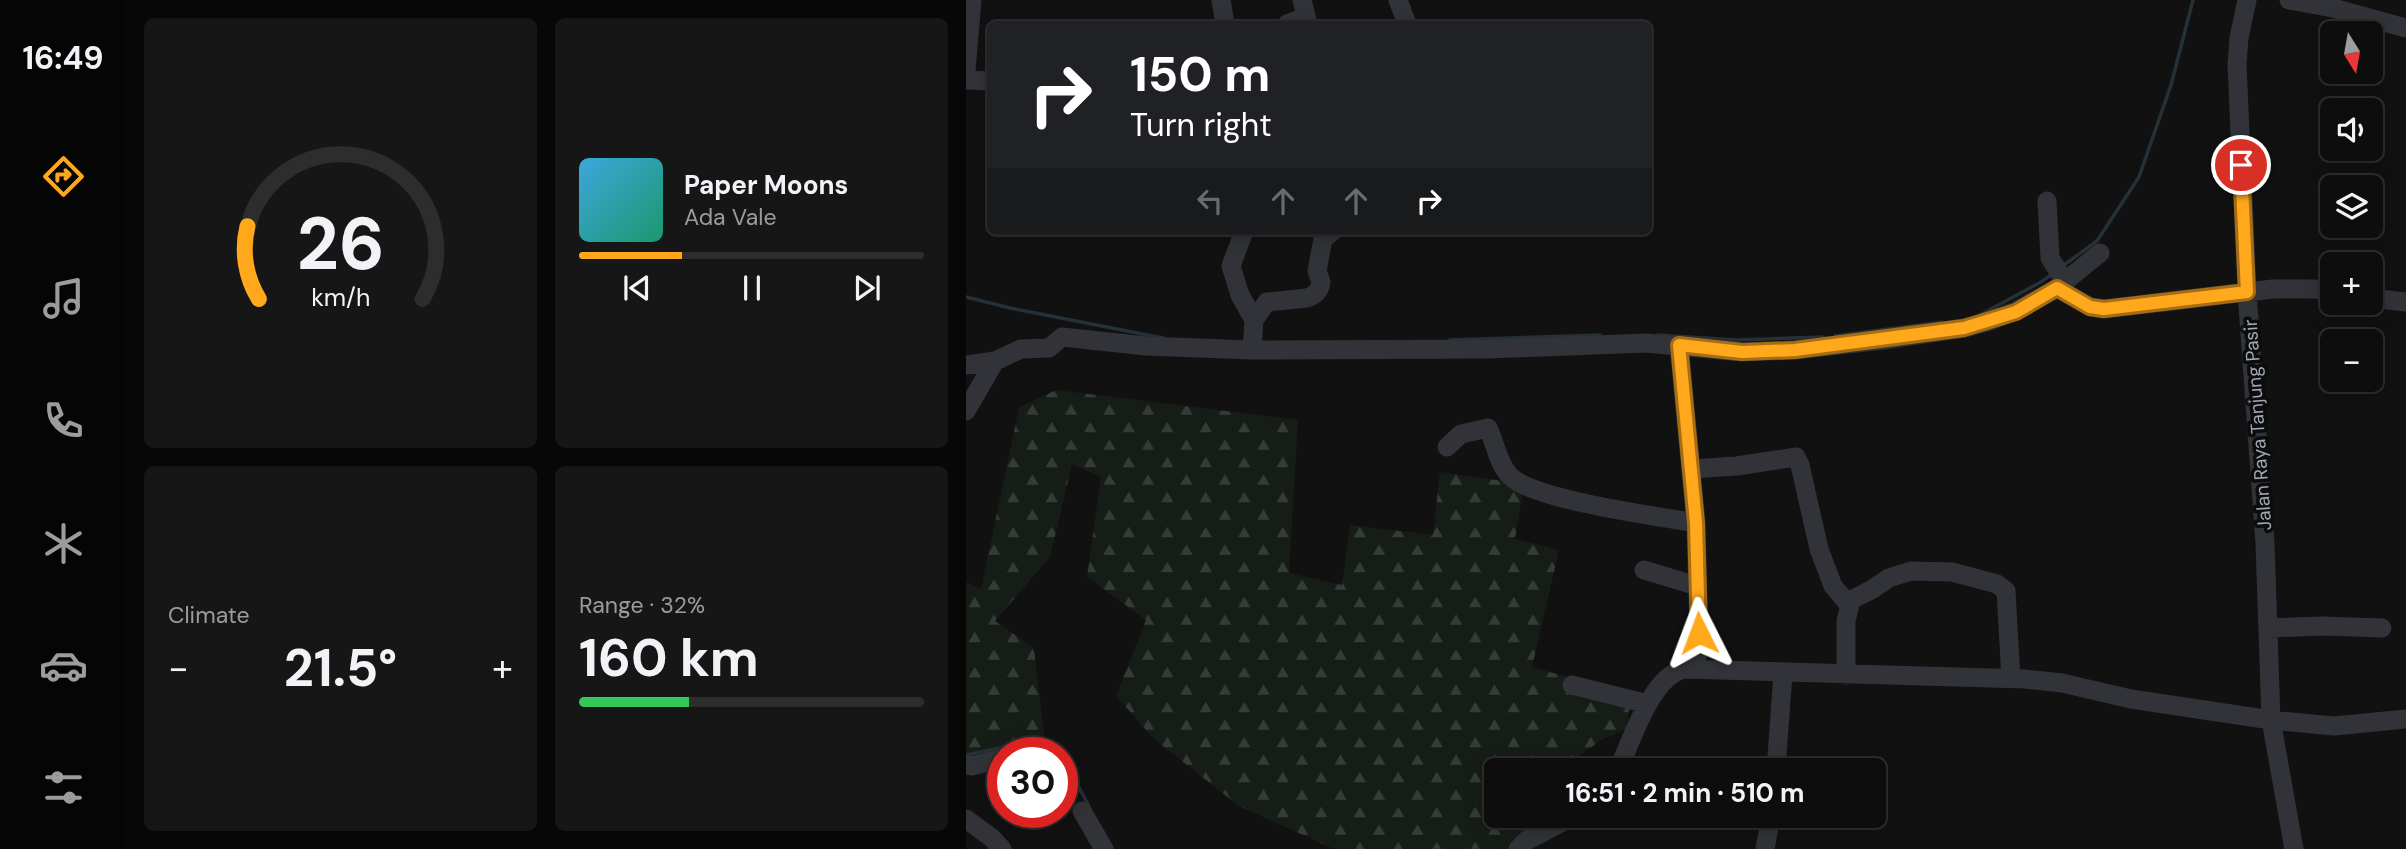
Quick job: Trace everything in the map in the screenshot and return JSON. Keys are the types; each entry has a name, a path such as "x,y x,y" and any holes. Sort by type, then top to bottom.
{"street":[{"path":"966,71 972,0"},
{"path":"1221,0 1224,21"},
{"path":"1398,0 1406,21"},
{"name":"Jalan Raya Tanjung Pasir","path":"2247,0 2237,64 2247,292 2262,496 2271,720 2294,849"},
{"path":"2289,0 2334,4 2406,28"},
{"path":"966,80 987,81"},
{"path":"2047,201 2050,258 2060,279 2090,307 2104,309 2247,292 2320,290"},
{"path":"1243,235 1231,266 1253,339"},
{"path":"1253,339 1269,301 1307,298 1316,293 1321,284 1317,271 1323,239 1328,235"},
{"path":"966,365 995,361 1016,350 1049,348 1062,337 1146,346 1253,339 1488,349 1599,344 1679,345 1742,352 1795,350 1951,330 1990,321 2016,312 2101,253"},
{"path":"2383,299 2406,302"},
{"path":"1679,345 1696,523 1699,633 1696,669"},
{"path":"966,411 995,361"},
{"path":"1447,447 1466,432 1488,428 1507,473 1521,484 1610,508 1696,523"},
{"path":"1691,470 1797,457 1819,549 1824,556 1831,583 1849,605"},
{"path":"1644,570 1697,586"},
{"path":"1846,675 1846,621 1853,597 1871,590 1889,578 1910,571 1952,572 1997,584 2006,591 2011,679"},
{"path":"2269,628 2382,628"},
{"path":"1623,758 1648,704 1671,674 1678,670 1696,669 2011,679 2062,683 2132,699 2271,720 2334,726 2406,719"},
{"path":"1777,758 1783,673"},
{"path":"1572,685 1648,704"},
{"path":"966,765 987,762"},
{"path":"1082,811 1104,849"},
{"path":"966,819 1002,849"},
{"path":"1518,849 1536,834 1549,828"},
{"path":"1765,849 1769,828"}],"green space":[{"path":"1056,390 1298,420 1289,573 1342,585 1350,525 1433,535 1440,472 1524,484 1515,539 1559,550 1532,667 1631,695 1627,729 1601,740 1576,758 1484,758 1484,828 1569,829 1534,849 1334,849 1239,806 1154,739 1116,696 1146,620 1087,577 1101,477 1072,464 1050,557 995,621 1034,648 1044,737 987,737 987,759 966,769 966,582 981,589 1019,408"}],"waterway":[{"path":"2064,265 2097,241 2139,177 2171,85 2193,0"},
{"path":"1980,315 2052,274"},
{"path":"966,297 1163,338"},
{"path":"1835,336 1942,322"},
{"path":"1450,340 1600,335"},
{"path":"1657,335 1736,340 1824,337"},
{"path":"966,755 987,751"},
{"path":"1078,786 1089,806"}],"route":[{"path":"1699,633 1696,523 1679,345 1742,352 1795,350 1964,328 2016,312 2057,288 2090,307 2104,309 2247,292 2241,165"}]}
